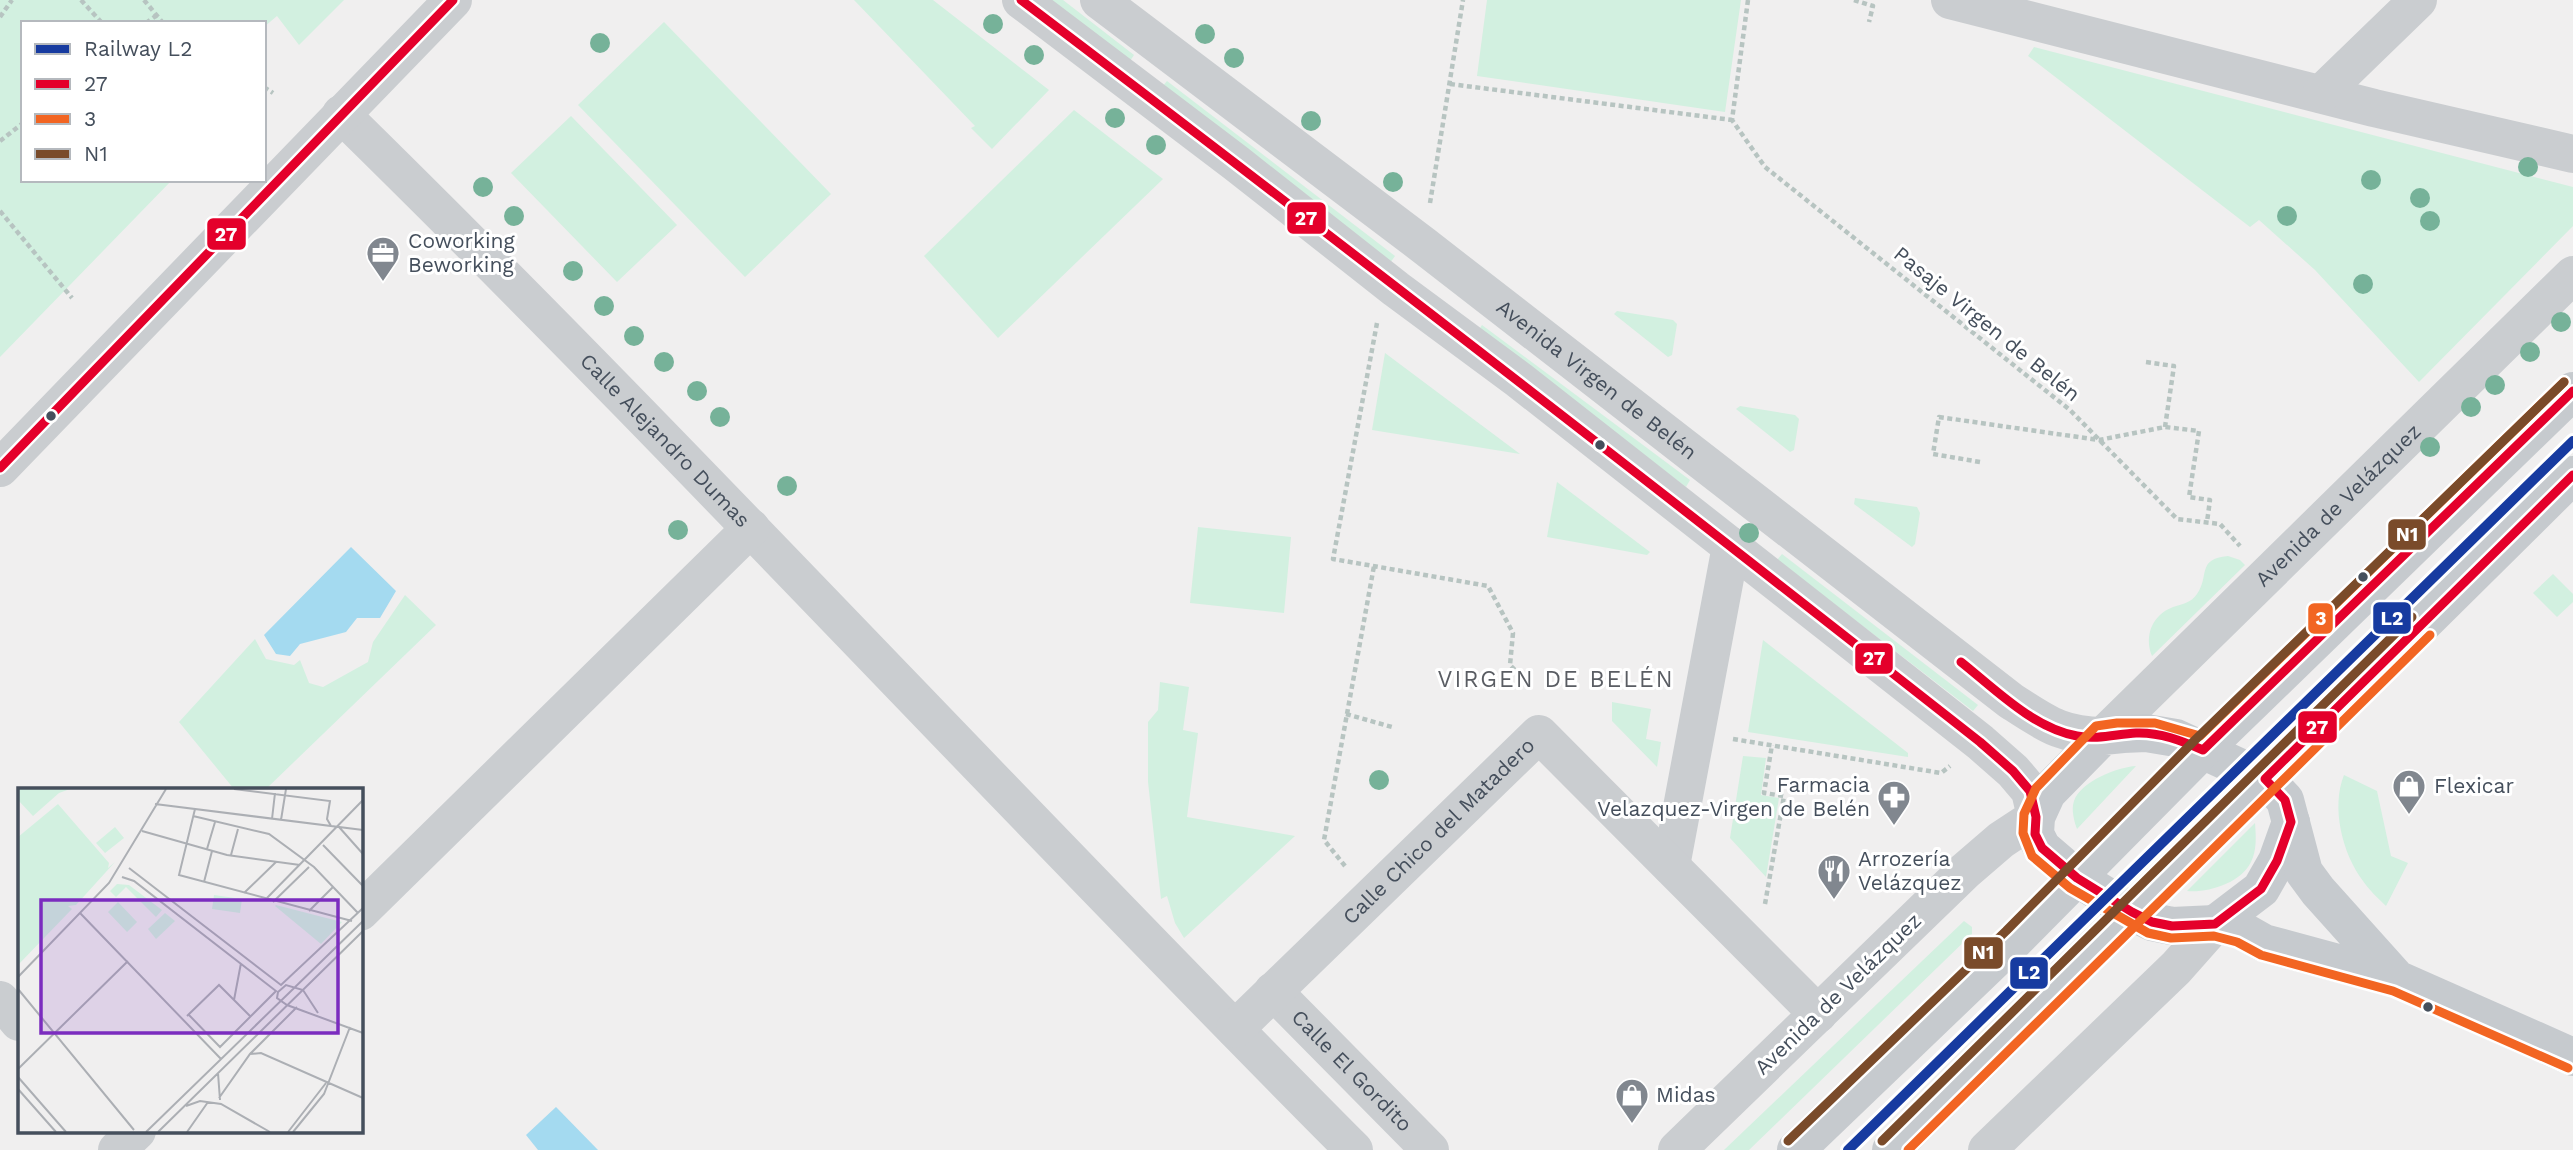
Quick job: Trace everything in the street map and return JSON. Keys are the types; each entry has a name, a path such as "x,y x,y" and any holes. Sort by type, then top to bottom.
{"main road":[{"path":"1796,1150 2573,391"},
{"path":"1891,1150 2573,475"},
{"path":"2397,979 2304,872 2284,800 2265,779 2176,738 2147,733 2103,736 2047,793 2036,817 2035,834 2042,848 2077,878 2132,912 2152,922 2172,926 2215,924 2241,930 2264,943 2397,979 2573,1057"},
{"path":"2215,924 2260,889 2277,861 2291,822"}],"street":[{"path":"0,468 453,0"},
{"path":"1021,0 1236,163 1396,289 1519,380 1980,742 2013,771 2030,791 2036,817"},
{"name":"Avenida Virgen de Belén","path":"1099,0 1423,245 2011,701 2052,727 2077,736 2103,736"},
{"path":"1950,0 2020,8 2321,94 2573,154"},
{"path":"2321,94 2418,0"},
{"name":"Calle Alejandro Dumas","path":"341,114 751,528 362,910"},
{"name":"Avenida de Velázquez","path":"2103,736 2573,275"},
{"path":"751,528 1354,1150"},
{"path":"1671,866 1731,546"},
{"name":"Calle Chico del Matadero","path":"1235,1029 1539,734 1818,1014"},
{"name":"Avenida de Velázquez","path":"1677,1150 1965,871 2001,840 2036,817"},
{"path":"1987,1150 2176,968 2215,924"},
{"name":"Calle El Gordito","path":"1273,990 1430,1150"},
{"path":"0,1000 18,1021"}],"path":[{"path":"0,17 12,0"},
{"path":"81,0 100,21"},
{"path":"144,0 162,21"},
{"path":"1423,245 1463,0"},
{"path":"1450,84 1732,120 1748,0"},
{"path":"1854,0 1873,6 1869,22"},
{"path":"149,21 157,15"},
{"path":"266,88 273,93"},
{"name":"Pasaje Virgen de Belén","path":"1732,120 1765,167 2070,410 2177,519 2207,523"},
{"path":"0,141 21,125"},
{"path":"0,211 72,298"},
{"path":"1396,289 1377,323 1333,559 1488,586 1513,633 1510,665 1521,676"},
{"path":"2147,362 2174,366 2165,427"},
{"path":"1980,462 1933,454 1939,417 2099,440 2165,427 2199,431 2189,497 2210,500 2207,523 2220,524 2266,574"},
{"path":"1371,896 1324,840 1374,566"},
{"path":"1346,714 1392,727"},
{"path":"1697,733 1941,773 1980,742"},
{"path":"1756,951 1784,796 1764,793 1772,745"}],"green space":[{"path":"0,0 344,0 299,45 277,16 266,25 266,21 21,21 21,182 170,182 0,357"},
{"path":"854,0 933,0 1049,90 992,149 971,128 975,126"},
{"path":"1050,0 1063,0 1134,55 1130,61"},
{"path":"1487,0 1741,0 1725,112 1477,76"},
{"path":"664,22 831,194 745,277 578,105"},
{"path":"2034,47 2573,187 2573,226 2419,382 2315,270 2259,220 2250,227 2028,56"},
{"path":"1167,81 1395,256 1390,263 1162,87"},
{"path":"1074,110 1163,179 998,338 924,256"},
{"path":"571,116 677,225 617,282 511,173"},
{"path":"1617,311 1673,320 1677,324 1672,355 1668,357 1614,314"},
{"path":"1482,325 1690,480 1686,487 1478,331"},
{"path":"1385,353 1520,454 1372,430"},
{"path":"1740,406 1795,415 1799,419 1794,450 1790,452 1736,409"},
{"path":"1557,482 1650,552 1647,555 1547,537"},
{"path":"1855,498 1917,507 1920,513 1915,544 1912,547 1854,504"},
{"path":"1198,527 1291,537 1284,613 1190,603"},
{"path":"1782,554 1978,705 1973,711 1777,560"},
{"path":"2228,556 2245,565 2152,656 2149,641 2155,621 2166,611 2192,599 2201,587 2205,569 2211,561"},
{"path":"2553,574 2573,594 2573,602 2557,617 2533,593"},
{"path":"405,595 436,625 267,788 233,788 179,722 255,639 266,659 294,665 300,660 309,683 323,687 368,662 373,642"},
{"path":"1763,640 1908,753 1908,757 1748,732"},
{"path":"1160,682 1189,687 1183,730 1198,733 1187,817 1295,836 1184,938 1175,923 1167,896 1161,899 1148,782 1148,722 1158,710"},
{"path":"1612,702 1651,709 1646,739 1661,742 1657,767 1612,721"},
{"path":"1743,756 1766,758 1761,795 1779,798 1766,877 1730,838"},
{"path":"2136,766 2077,829 2074,801 2084,787 2101,776"},
{"path":"2344,775 2377,791 2391,856 2408,863 2386,906 2363,881 2344,844 2339,801"},
{"path":"2255,823 2254,853 2251,862 2240,876 2214,888 2187,891"},
{"path":"1964,921 1972,927 1972,934 1749,1150 1724,1150"}],"water":[{"path":"351,547 396,591 380,618 357,618 346,632 300,644 290,656 276,654 264,635"},
{"path":"556,1107 598,1150 538,1150 526,1135"}],"rail line":[{"name":"L2","path":"1848,1150 2573,441"}],"transit line":[{"name":"27","path":"0,468 453,0"},
{"name":"27","path":"1021,0 1502,369 1980,742 2013,771 2030,791 2036,817 2035,834 2042,848 2077,878 2152,922 2172,926 2215,924 2261,889 2277,861 2291,822 2285,800 2265,779 2573,475"},
{"name":"3","path":"2564,382 2200,736 2155,723 2096,726 2036,788 2024,814 2023,833 2032,856 2070,888 2148,933 2171,938 2214,936 2237,942 2261,955 2393,991 2568,1068"},
{"name":"N1","path":"1788,1141 2006,931 2194,741 2564,382"},
{"name":"27","path":"1961,662 2015,706 2061,732 2092,737 2154,734 2203,750 2573,391"},
{"name":"N1","path":"1882,1141 2412,617"},
{"name":"3","path":"1908,1150 2430,635"}],"place":[{"name":"Coworking Beworking","path":"383,283"},
{"name":"Flexicar","path":"2409,816"},
{"name":"Farmacia Velazquez-Virgen de Belén","path":"1894,827"},
{"name":"Arrozería Velázquez","path":"1834,901"},
{"name":"Midas","path":"1632,1125"}],"district":[{"name":"VIRGEN DE BELÉN","path":"1556,679"}]}
